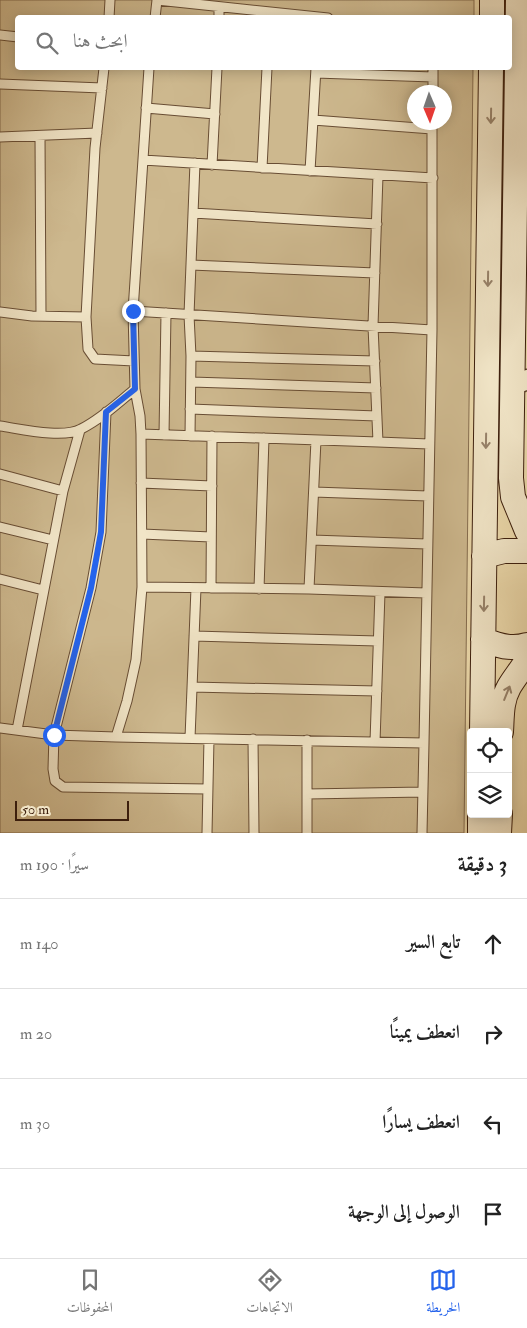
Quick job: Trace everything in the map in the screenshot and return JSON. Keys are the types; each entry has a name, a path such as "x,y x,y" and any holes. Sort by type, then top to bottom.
{"main road":[{"path":"492,0 492,15"},
{"path":"518,0 520,383 511,488 516,507 527,531"},
{"path":"482,728 491,70"},
{"path":"484,556 504,551 527,551"},
{"path":"483,638 503,647 513,648 527,645"},
{"path":"501,728 504,698 527,660"},
{"path":"480,818 480,833"},
{"path":"500,818 500,833"}],"lane":[{"path":"109,15 110,0"},
{"path":"155,15 157,0 270,15"},
{"path":"219,7 219,15"},
{"path":"0,35 15,37"},
{"path":"104,70 97,134 86,317 88,349 95,359 134,361"},
{"path":"116,737 127,701 136,660 142,587 141,434 135,389 133,311 149,70"},
{"path":"212,165 217,70"},
{"path":"262,168 267,70"},
{"path":"310,171 316,70 433,72 432,85"},
{"path":"0,84 102,88"},
{"path":"146,108 214,114"},
{"path":"313,120 407,125"},
{"path":"422,833 432,330 432,130"},
{"path":"0,137 97,134"},
{"path":"40,136 42,316"},
{"path":"143,160 433,178"},
{"path":"190,436 191,356 189,315 195,164"},
{"path":"378,174 373,326 378,442"},
{"path":"193,213 377,224"},
{"path":"191,265 375,273"},
{"path":"133,311 432,330"},
{"path":"0,312 42,316 86,317"},
{"path":"164,435 166,313"},
{"path":"191,356 376,361"},
{"path":"191,382 376,388"},
{"path":"0,426 56,434 80,430 135,389"},
{"path":"190,409 377,416"},
{"path":"106,412 101,532 91,588 54,735 53,769 55,781 63,787 208,789"},
{"path":"17,730 63,491 80,430"},
{"path":"141,434 429,444"},
{"path":"211,588 212,436"},
{"path":"259,589 264,438"},
{"path":"309,589 316,440"},
{"path":"0,474 63,491"},
{"path":"141,483 212,486"},
{"path":"314,492 428,496"},
{"path":"0,527 53,540"},
{"path":"142,534 212,537"},
{"path":"312,540 427,544"},
{"path":"0,579 43,590"},
{"path":"142,587 309,589 426,593"},
{"path":"190,738 196,588"},
{"path":"375,742 380,592"},
{"path":"194,636 378,642"},
{"path":"192,687 377,691"},
{"path":"0,728 54,735 424,743"},
{"path":"207,833 209,738"},
{"path":"253,739 254,833"},
{"path":"307,740 307,833"},
{"path":"307,794 423,792"}],"shaded area":[{"path":"0,0 474,0 474,15 15,15 15,70 473,70 464,833 0,833"}],"route":[{"path":"54,735 91,588 101,532 106,412 135,389 133,311"}]}
